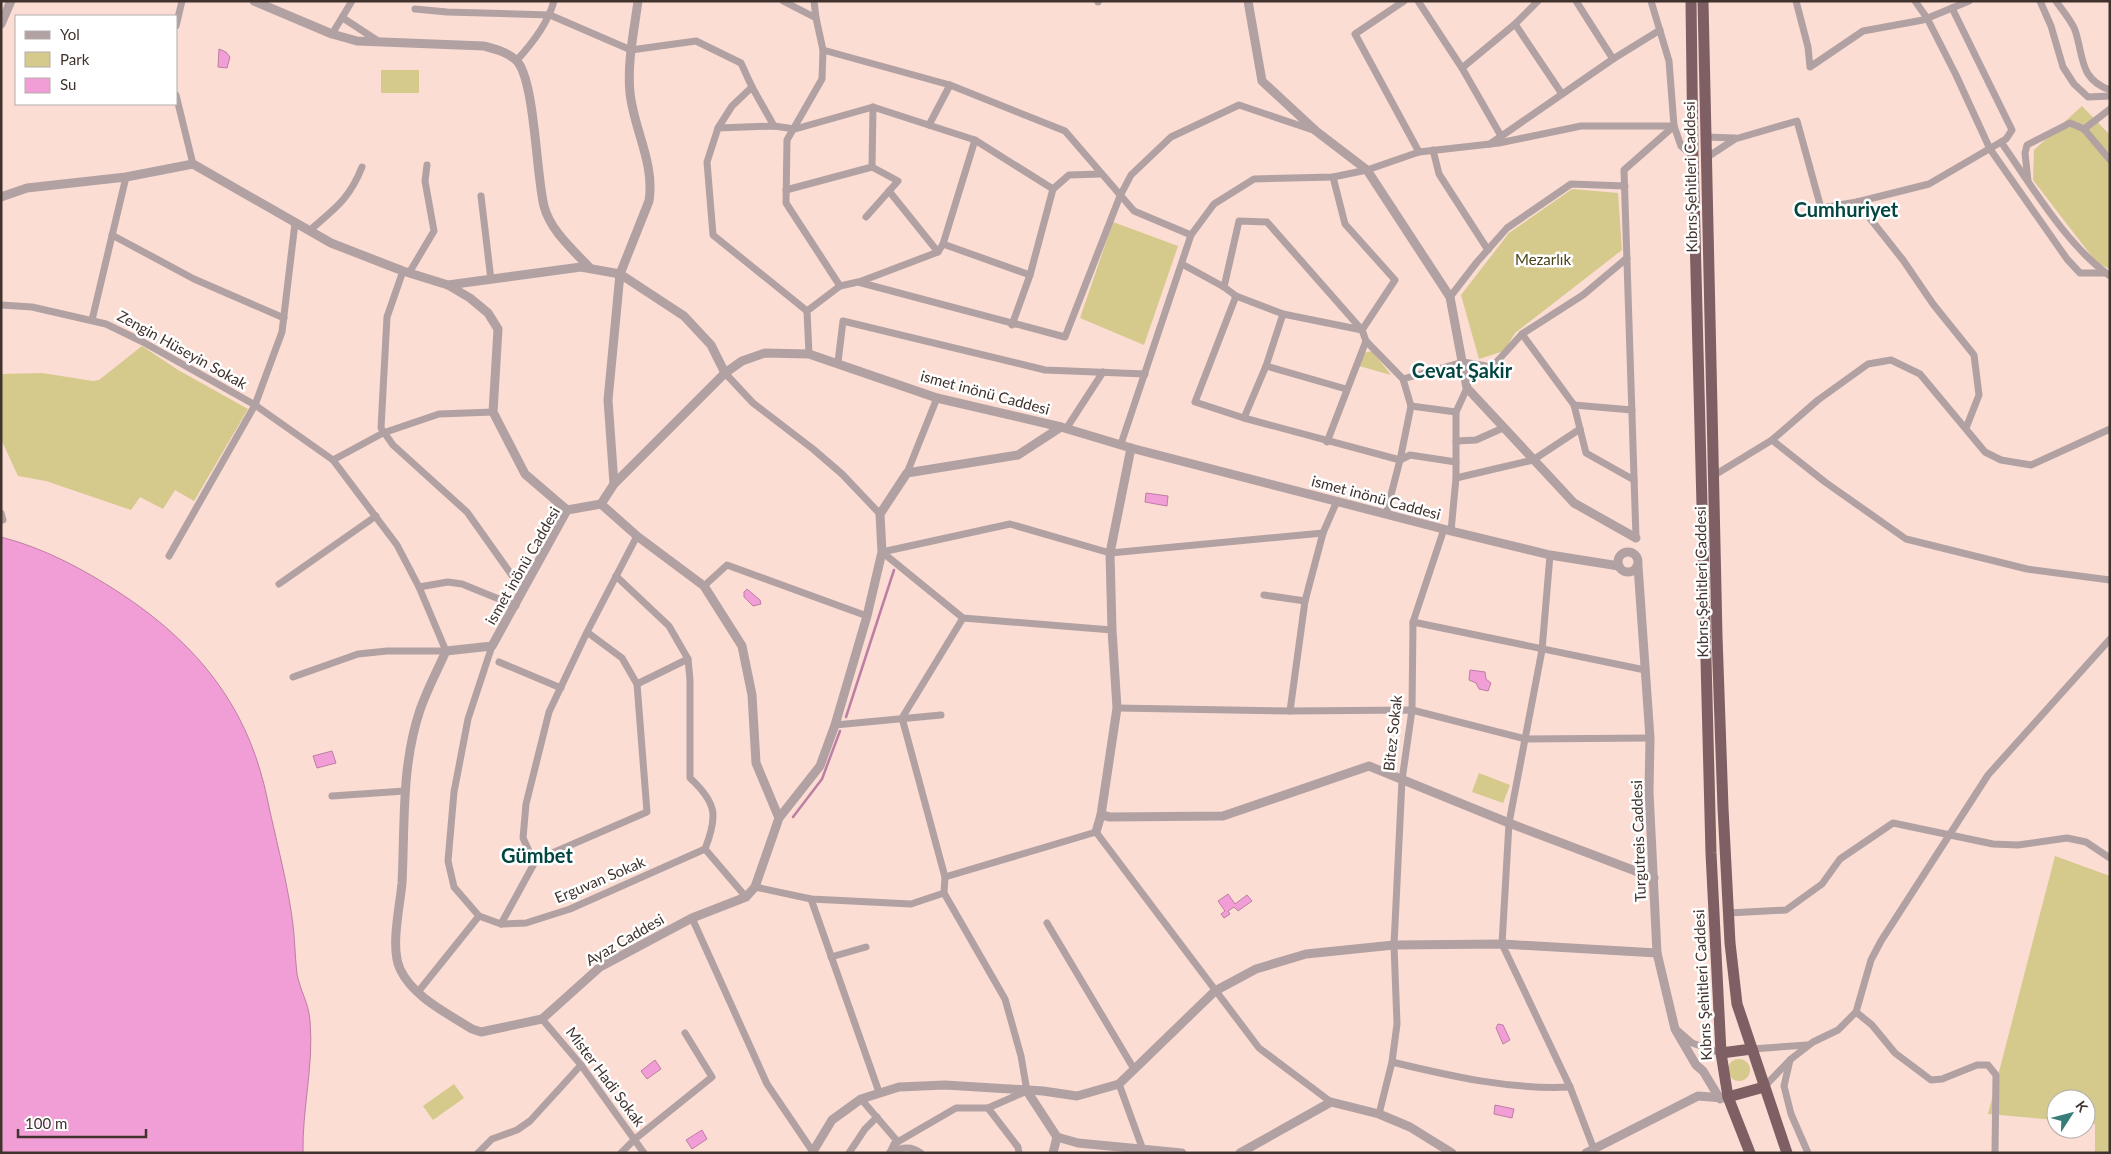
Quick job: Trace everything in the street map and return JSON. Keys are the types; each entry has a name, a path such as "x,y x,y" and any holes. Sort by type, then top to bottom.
{"highway":[{"name":"Kıbrıs Şehitleri Caddesi","path":"1691,1 1693,157 1711,853 1721,1053 1724,1098 1750,1153"},
{"name":"Kıbrıs Şehitleri Caddesi","path":"1703,1 1723,808 1729,913 1737,1004 1787,1153"},
{"path":"1721,1053 1752,1049"},
{"path":"1724,1098 1764,1087"}],"street":[{"path":"1,24 11,1"},
{"path":"178,18 182,1"},
{"path":"254,1 332,34 357,41 383,44 484,46 497,50 516,60 526,78 530,97 544,207 555,230 589,267"},
{"path":"332,34 352,1"},
{"path":"516,60 526,51 550,15 554,1"},
{"path":"614,484 608,400 620,274 648,201 651,188 650,171 630,92 631,50 638,1"},
{"path":"783,1 816,18"},
{"path":"814,1 824,50 822,79 787,140 786,203 840,286"},
{"path":"1248,1 1262,82 1316,131 1367,170 1450,297 1467,388 1574,503 1636,538"},
{"path":"1404,1 1355,34 1419,152"},
{"path":"1418,1 1462,68 1501,136"},
{"path":"1462,68 1515,24 1538,1"},
{"path":"1576,1 1613,59"},
{"path":"1651,1 1669,61 1674,126 1681,146 1693,157"},
{"path":"1796,1 1808,47 1810,67 1864,31 1927,18 1969,1"},
{"path":"1915,1 1927,18 1956,75 1990,149 2067,259 2080,273 2107,274"},
{"path":"2040,1 2051,26 2063,67 2074,84 2088,96 2110,96"},
{"path":"2056,1 2075,29 2089,77 2097,86 2110,90"},
{"path":"415,8 447,12 550,15 631,50 696,41 741,63 774,126"},
{"path":"1705,137 1735,138 1797,121 1821,208 1858,202 1929,184 2001,142 2012,130 1952,8"},
{"path":"343,18 383,44"},
{"path":"1515,24 1562,94"},
{"path":"1489,144 1613,59 1660,30"},
{"path":"824,50 950,85 1065,131 1134,211 1191,235"},
{"path":"929,125 950,85"},
{"path":"752,87 732,106 718,128 707,162 713,235 807,311 809,354"},
{"path":"178,103 193,164"},
{"path":"858,282 1065,338 1120,196 1131,175 1170,138 1239,105 1316,131"},
{"path":"872,167 873,107"},
{"path":"718,128 774,126 795,129 873,107 976,140 1053,189"},
{"path":"2084,129 2110,109"},
{"path":"2028,181 2027,145 2070,123 2084,129 2110,160"},
{"path":"1121,444 1191,235 1214,204 1254,179 1333,177 1367,170 1419,152 1489,144 1581,126 1674,126"},
{"path":"1630,572 1638,566 1624,170 1674,126"},
{"path":"1706,158 1735,138"},
{"path":"807,311 840,286 858,282 938,252 943,244 976,140"},
{"path":"2001,142 2028,181 2088,259 2107,274"},
{"path":"1433,150 1439,174 1488,250"},
{"path":"1,197 27,188 126,177 193,164 331,243 406,272 448,285 470,298 488,313 498,329 493,412 526,474 567,510"},
{"path":"427,165 425,181 434,231 406,272 387,317 380,428 393,446 467,512 523,591"},
{"path":"308,231 345,199 356,183 362,167"},
{"path":"786,190 872,167 898,182 866,217"},
{"path":"1012,325 1030,275 1053,189 1069,175 1101,174"},
{"path":"92,320 126,177"},
{"path":"1333,177 1345,224 1395,280 1362,330"},
{"path":"1450,297 1507,228 1571,184 1624,186"},
{"path":"889,192 938,252"},
{"path":"481,196 491,280"},
{"path":"1858,202 1903,260 1933,304 1974,354 1979,395 1966,428"},
{"path":"1224,287 1239,221 1267,222 1362,330 1366,340 1403,379 1411,406 1386,514"},
{"path":"169,556 255,405 282,332 295,223"},
{"path":"112,236 194,279 284,318"},
{"path":"943,244 1030,275"},
{"path":"1403,379 1462,362 1492,367 1522,334 1583,295 1627,258"},
{"path":"1182,264 1224,287 1236,296 1283,314 1362,330"},
{"path":"448,285 589,267 620,274 684,316 711,345 725,372 753,403 842,474 880,514 908,473 936,398"},
{"path":"1236,296 1195,402 1327,442 1400,460 1410,455 1456,462"},
{"name":"Zengin Hüseyin Sokak","path":"1,305 32,307 106,324 143,342 255,405 333,460 397,545 446,651"},
{"path":"1244,418 1266,366 1283,314"},
{"path":"838,362 843,321 1046,370 1145,374"},
{"path":"1522,334 1574,405 1586,453 1634,480"},
{"path":"1327,442 1366,340"},
{"name":"ismet inönü Caddesi","path":"446,651 492,646 516,606 567,510 601,504 614,484 725,372 742,361 765,353 809,354 838,362 936,398 1063,428 1131,448 1447,530 1550,554 1619,566"},
{"path":"1714,476 1772,440 1818,400 1868,364 1891,360 1920,374 1985,452 2000,460 2031,465 2110,429"},
{"path":"1266,366 1346,389"},
{"path":"908,473 1018,455 1063,428 1103,372"},
{"path":"1411,406 1456,412 1467,388"},
{"path":"1574,405 1632,410"},
{"path":"333,460 383,433 438,414 493,412"},
{"name":"Bitez Sokak","path":"1380,1114 1392,1062 1397,1024 1394,945 1402,780 1412,710 1413,622 1447,530 1456,478 1456,412"},
{"path":"1456,441 1476,440 1503,428"},
{"path":"1456,478 1533,460 1580,429"},
{"path":"1772,440 1825,482 1906,539 2027,569 2110,580"},
{"path":"1096,832 1101,815 1117,708 1110,553 1131,448"},
{"path":"1290,711 1306,600 1323,533 1337,501"},
{"path":"601,504 637,536 704,586 742,646 752,696 756,762 779,818"},
{"name":"Ayaz Caddesi","path":"446,651 420,711 410,756 405,791 402,882 396,949 399,967 405,979 418,992 472,1029 481,1032 542,1019 600,967 692,918 746,897 755,887 779,818 820,766 835,725 867,616 882,552 880,514"},
{"path":"279,584 376,516"},
{"path":"882,552 1010,524 1110,553 1323,533"},
{"path":"536,860 530,853 523,838 526,804 542,733 549,712 587,632 637,536"},
{"path":"1636,538 1621,554 1619,566 1623,571 1630,572 1638,580"},
{"path":"1602,563 1629,551 1637,556"},
{"path":"882,552 963,618 1112,630"},
{"path":"1550,554 1542,650 1509,824 1502,944 1570,1087 1592,1151 1698,1096 1724,1098"},
{"path":"704,586 727,565 867,616"},
{"name":"Turgutreis Caddesi","path":"1638,566 1650,738 1649,792 1657,953 1676,1028 1696,1065 1703,1070 1724,1098"},
{"path":"616,576 669,626 688,659 690,680 690,778 703,790 714,810 712,831 705,849 746,897"},
{"path":"418,587 448,582 462,584 516,606"},
{"path":"1264,595 1306,600"},
{"path":"963,618 902,718 945,877 944,893 1005,999 1021,1056 1027,1091 1057,1138 1078,1143 1182,1153"},
{"path":"1413,622 1645,670"},
{"path":"501,924 536,860 647,812 637,684 622,658 587,632"},
{"path":"1764,1087 1791,1059 1808,1045 1838,1030 1856,1012 1871,960 1988,775 2110,639"},
{"name":"Erguvan Sokak","path":"492,646 468,719 454,792 448,861 454,887 479,916 501,924 526,923 570,909 705,849"},
{"path":"293,676 358,654 387,651 446,651"},
{"path":"637,684 688,659"},
{"path":"499,662 561,688"},
{"path":"1117,708 1290,711 1412,710 1526,739 1650,738"},
{"path":"835,725 941,715"},
{"path":"1101,815 1110,817 1223,816 1369,766 1509,824 1654,878"},
{"path":"332,796 405,791"},
{"path":"1729,913 1786,910 1822,884 1840,859 1892,823 1993,844 2018,845 2068,838 2086,842 2110,858"},
{"path":"945,877 1096,832"},
{"path":"1096,832 1259,1048 1331,1102 1380,1114 1410,1128 1452,1153"},
{"path":"755,887 811,899 911,904 944,893"},
{"path":"811,899 879,1092"},
{"path":"418,992 479,916"},
{"path":"692,918 767,1084 812,1152 832,1120 862,1099 899,1087 946,1085 1043,1091 1077,1096 1119,1084 1215,991 1256,969 1306,954 1394,945 1502,944 1657,953"},
{"path":"1047,923 1134,1070"},
{"path":"832,957 866,947"},
{"path":"1856,1012 1872,1025 1895,1053 1931,1080 1942,1080 1977,1065 1988,1065 1996,1075 1995,1153"},
{"name":"Mister Hadi Sokak","path":"542,1019 581,1066 644,1153"},
{"path":"1676,1028 1692,1042 1721,1053"},
{"path":"621,1153 635,1139 712,1077 685,1033"},
{"path":"1752,1049 1808,1045"},
{"path":"1791,1059 1784,1086 1791,1114 1808,1153"},
{"path":"1392,1062 1434,1072 1537,1089 1570,1087"},
{"path":"478,1153 492,1138 518,1130 530,1121 581,1066"},
{"path":"1119,1084 1143,1150"},
{"path":"890,1152 898,1142 956,1108 988,1108 1027,1091"},
{"path":"862,1099 898,1142"},
{"path":"1240,1153 1331,1102"},
{"path":"988,1108 1018,1147 1018,1153"},
{"path":"849,1153 877,1117"},
{"path":"1053,1153 1057,1138"},
{"path":"890,1152 908,1147 914,1148 921,1153"}],"green space":[{"path":"381,70 419,70 419,93 381,93"},
{"path":"2082,106 2110,135 2110,269 2097,263 2033,180 2034,150"},
{"name":"Mezarlık","path":"1572,189 1618,193 1622,250 1515,333 1504,351 1479,359 1461,295 1509,233"},
{"path":"1113,222 1178,246 1144,345 1080,318"},
{"path":"142,346 178,370 248,409 194,501 175,490 163,509 140,497 131,510 46,481 18,476 1,439 1,374 42,373 93,381 99,380"},
{"path":"1372,351 1391,375 1359,366 1363,353"},
{"path":"1479,773 1510,785 1503,803 1472,792"},
{"path":"2055,856 2110,876 2110,1153 2095,1153 2096,1089 2046,1089 2046,1119 1988,1114"},
{"path":"1735,1059 1743,1059 1750,1066 1750,1074 1743,1081 1735,1081 1728,1074 1728,1066"},
{"path":"454,1084 464,1098 433,1120 423,1106"}],"water":[{"path":"219,49 226,52 230,57 227,68 218,67"},
{"path":"1146,493 1168,496 1167,506 1145,502"},
{"path":"1,537 33,547 63,560 106,584 144,610 188,648 223,691 238,716 250,742 264,784 289,900 294,931 297,974 309,1015 311,1038 303,1153 1,1153"},
{"path":"747,589 760,600 761,604 753,606 744,597 744,592"},
{"path":"1470,670 1485,672 1486,679 1491,683 1488,691 1479,689 1476,683 1469,680"},
{"path":"332,751 336,763 317,768 313,756"},
{"path":"1228,894 1235,904 1247,895 1252,901 1238,911 1234,907 1228,911 1230,914 1224,918 1221,914 1225,911 1218,901"},
{"path":"1498,1024 1503,1025 1510,1040 1503,1044 1496,1028"},
{"path":"655,1060 661,1069 647,1079 641,1071"},
{"path":"1495,1105 1514,1109 1512,1118 1494,1114"},
{"path":"702,1130 707,1139 692,1149 686,1140"}],"waterway":[{"path":"846,717 894,570"},
{"path":"793,817 822,779 840,731"}],"district":[{"name":"Cumhuriyet","path":"1846,210"},
{"name":"Cevat Şakir","path":"1462,371"},
{"name":"Gümbet","path":"537,856"}]}
